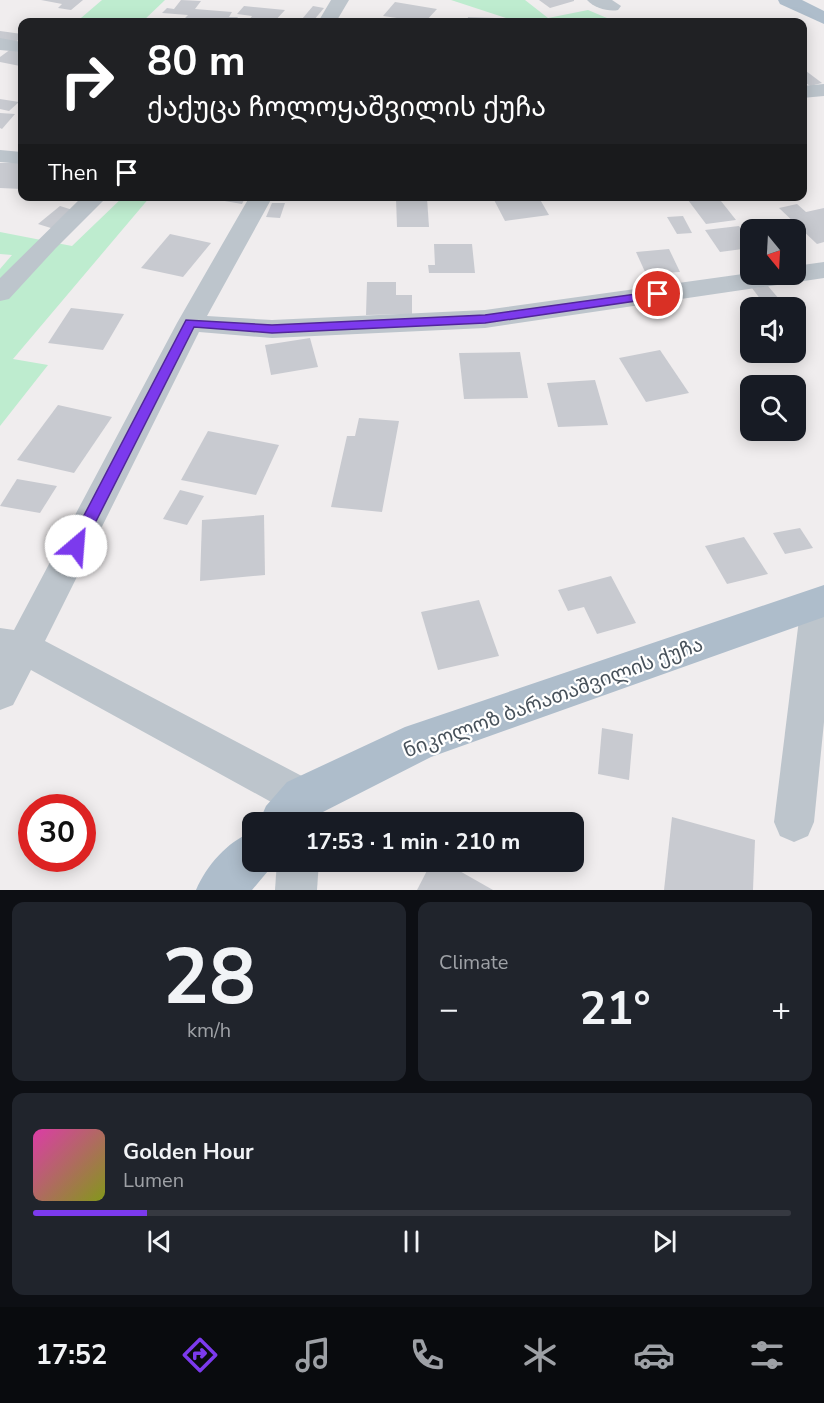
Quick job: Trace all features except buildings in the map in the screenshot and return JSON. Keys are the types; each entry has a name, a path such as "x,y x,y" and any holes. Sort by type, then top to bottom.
{"main road":[{"path":"787,0 821,13"},
{"name":"ნიკოლოზ ბარათაშვილის ქუჩა","path":"298,812 420,741 821,602"},
{"path":"220,890 242,866"}],"street":[{"path":"329,18 340,0"},
{"path":"0,44 18,46"},
{"path":"807,92 824,90"},
{"path":"0,156 18,158"},
{"path":"0,293 46,244 92,201"},
{"path":"0,693 12,646 259,201"},
{"path":"190,322 272,329 485,319 824,270"},
{"path":"794,822 821,602"},
{"name":"ნიკოლოზ ბარათაშვილის ქუჩა","path":"12,646 292,812"},
{"path":"296,890 297,872"}],"green space":[{"path":"102,0 165,0 146,18 81,18"},
{"path":"451,0 525,0 548,18 506,18"},
{"path":"588,10 607,18 548,18"},
{"path":"119,201 147,201 13,359 48,365 0,426 0,269 12,255 0,254 0,232 72,246"}],"route":[{"path":"76,546 190,322 272,329 485,319 658,294"}]}
